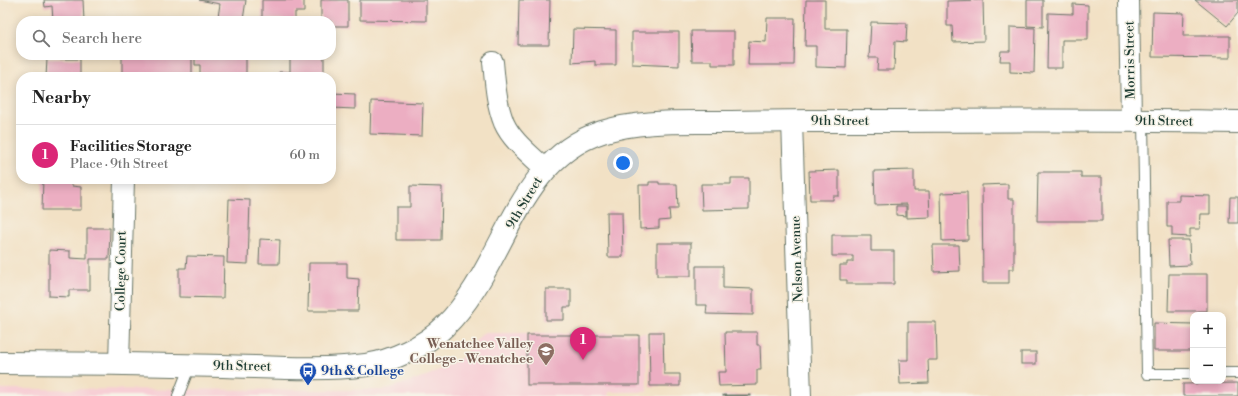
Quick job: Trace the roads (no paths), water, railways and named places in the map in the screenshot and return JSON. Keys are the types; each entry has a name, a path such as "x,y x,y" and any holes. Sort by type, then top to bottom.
{"street":[{"name":"Morris Street","path":"1129,0 1137,120"},
{"path":"493,62 496,92 505,124 517,142 545,169"},
{"name":"9th Street","path":"0,363 313,367 367,364 411,351 443,329 470,297 493,259 529,191 545,169 567,149 600,133 633,125 678,122 792,121 1137,120 1238,122"},
{"name":"Nelson Avenue","path":"792,121 802,396"},
{"name":"College Court","path":"119,364 124,184"}],"lane":[{"path":"1137,120 1147,374 1190,374"},
{"path":"178,396 190,365"},
{"path":"1226,373 1238,373"}],"place":[{"name":"Facilities Storage","path":"583,360"},
{"name":"Wenatchee Valley College - Wenatchee","path":"546,366"},
{"name":"9th & College","path":"308,386"}]}
